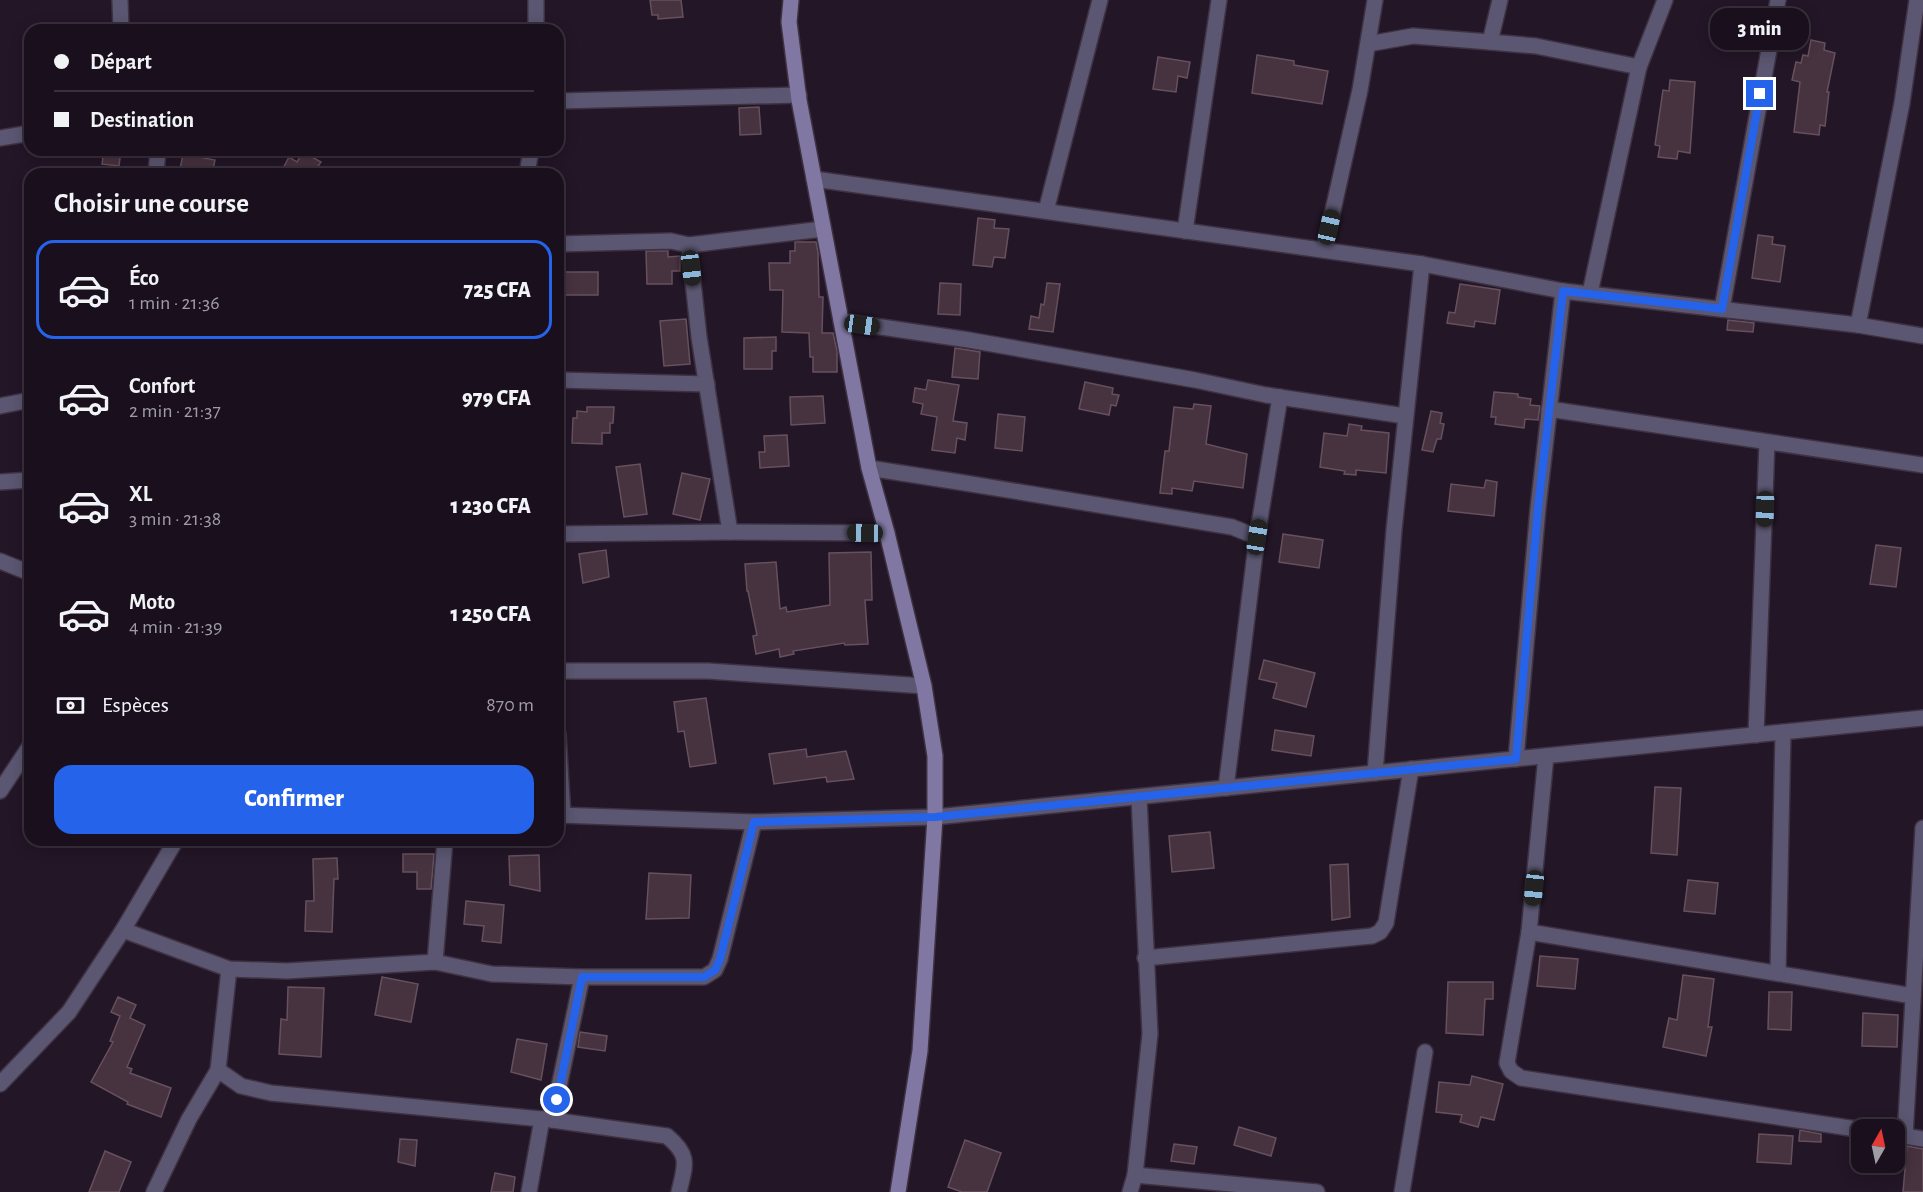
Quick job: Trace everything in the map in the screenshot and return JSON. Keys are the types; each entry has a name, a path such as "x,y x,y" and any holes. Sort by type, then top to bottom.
{"street":[{"path":"120,0 121,24"},
{"path":"536,0 536,24"},
{"path":"791,0 789,22 799,95 823,229 869,468 924,686 935,756 935,817 920,1051 898,1192"},
{"path":"1047,211 1100,0"},
{"path":"1185,231 1219,0"},
{"path":"1324,250 1360,90 1375,0"},
{"path":"1490,42 1500,0"},
{"path":"1590,293 1639,67 1665,0"},
{"path":"1722,309 1778,0"},
{"path":"1858,325 1902,103 1917,0"},
{"path":"1368,44 1413,36 1490,42 1536,46 1639,67"},
{"path":"564,101 799,95"},
{"path":"0,138 24,133"},
{"path":"814,179 1422,264 1563,291 1858,325 1923,336"},
{"path":"564,244 671,241 688,245 823,229"},
{"path":"688,245 730,532"},
{"path":"1375,773 1394,530 1422,264"},
{"path":"1516,759 1538,508 1563,291"},
{"path":"841,321 981,342 1280,397 1406,416"},
{"path":"564,380 707,384"},
{"path":"1226,788 1257,537 1280,397"},
{"path":"0,405 24,401"},
{"path":"1549,409 1923,465"},
{"path":"1756,735 1767,442"},
{"path":"869,468 1232,527 1257,537"},
{"path":"0,483 24,481"},
{"path":"564,534 887,533"},
{"path":"0,561 24,571"},
{"path":"564,671 708,671 924,686"},
{"path":"564,815 754,822 935,817 1923,718"},
{"path":"1778,973 1783,732"},
{"path":"0,791 24,755"},
{"path":"1546,756 1529,932 1507,1064 1511,1071 1521,1078 1851,1128"},
{"path":"1146,958 1372,936 1380,932 1386,923 1411,769"},
{"path":"1130,1192 1135,1175 1150,1034 1139,797"},
{"path":"123,930 229,969 287,971 435,962 492,974 704,977 715,970 720,959 754,822"},
{"path":"1901,1119 1913,996 1923,828"},
{"path":"0,1084 69,1012 123,930 172,846"},
{"path":"435,962 445,846"},
{"path":"1529,932 1913,996"},
{"path":"154,1192 189,1119 218,1070 229,969"},
{"path":"529,1192 582,977"},
{"path":"1402,1192 1425,1052"},
{"path":"218,1070 241,1086 271,1093 547,1120 668,1136 678,1145 686,1162 678,1192"},
{"path":"1905,1136 1923,1138"},
{"path":"1135,1175 1317,1192"}],"building":[{"path":"650,0 681,0 683,17 658,19 658,15 652,15"},
{"path":"1811,40 1825,43 1824,50 1835,53 1827,92 1829,92 1825,126 1820,125 1819,135 1794,132 1800,82 1792,80 1796,62 1801,63 1803,55 1808,56"},
{"path":"1257,55 1294,61 1294,65 1328,71 1322,104 1252,93"},
{"path":"1158,57 1190,62 1187,78 1178,76 1176,92 1153,89"},
{"path":"1670,80 1695,82 1690,153 1678,151 1677,159 1658,157 1660,146 1655,145 1663,90 1669,91"},
{"path":"759,107 761,134 740,135 739,108"},
{"path":"103,156 120,156 119,166 102,164"},
{"path":"183,156 215,160 213,168 180,168"},
{"path":"301,156 310,156 321,162 318,166 322,168 283,168 289,157 297,162"},
{"path":"978,218 995,220 994,228 1009,229 1005,258 994,257 992,267 973,265"},
{"path":"1758,235 1773,237 1772,244 1785,246 1780,282 1752,278"},
{"path":"795,242 816,242 819,297 823,297 822,333 833,333 837,351 837,372 813,372 809,333 782,332 783,290 770,290 769,263 790,263 790,251 795,251"},
{"path":"646,251 668,251 668,257 680,256 680,271 672,271 672,284 647,284"},
{"path":"564,272 598,272 598,295 564,295"},
{"path":"940,283 961,284 960,315 938,314"},
{"path":"1047,283 1060,284 1053,332 1029,329 1031,316 1039,318 1041,304 1044,305"},
{"path":"1460,284 1500,290 1495,324 1475,321 1474,327 1447,323 1449,312 1455,313"},
{"path":"686,319 690,364 664,366 660,321"},
{"path":"1728,320 1754,323 1753,332 1727,330"},
{"path":"776,337 776,351 772,351 772,369 744,369 744,338"},
{"path":"955,348 980,352 978,379 952,377"},
{"path":"928,380 959,385 953,421 967,423 965,440 957,438 955,453 932,450 937,417 921,414 923,404 913,402 915,388 926,390"},
{"path":"1085,382 1113,388 1112,394 1119,395 1116,406 1111,405 1109,415 1079,409"},
{"path":"1494,392 1518,394 1518,397 1531,399 1530,405 1540,406 1538,420 1525,419 1524,428 1495,424 1496,417 1491,417"},
{"path":"823,396 825,423 791,425 790,397"},
{"path":"1194,404 1211,406 1206,444 1247,454 1243,488 1194,481 1192,491 1172,488 1172,494 1160,493 1165,451 1169,451 1174,407 1193,409"},
{"path":"587,407 614,407 610,433 602,433 602,444 572,443 573,418 577,418 577,411 587,412"},
{"path":"1431,411 1442,413 1440,423 1444,424 1441,439 1437,439 1433,452 1422,450"},
{"path":"998,414 1025,417 1022,451 995,448"},
{"path":"1349,424 1362,426 1361,430 1389,433 1386,473 1356,470 1356,475 1344,474 1345,471 1320,467 1324,433 1347,436"},
{"path":"787,435 789,466 760,468 759,452 765,452 764,436"},
{"path":"640,464 647,514 624,517 616,467"},
{"path":"682,473 710,479 700,520 673,514"},
{"path":"1486,480 1497,482 1494,516 1448,511 1451,484 1484,488"},
{"path":"1283,534 1323,540 1319,568 1279,562"},
{"path":"1876,545 1901,548 1896,587 1870,584"},
{"path":"606,550 609,577 583,583 579,554"},
{"path":"871,552 872,600 865,600 868,644 845,645 844,643 793,651 794,654 780,657 779,649 756,654 753,636 757,635 747,591 745,564 776,562 780,609 786,607 787,612 830,605 829,553"},
{"path":"1264,660 1315,673 1306,707 1273,698 1277,683 1259,679"},
{"path":"706,698 716,763 690,767 684,731 678,732 674,702"},
{"path":"1275,730 1314,736 1311,756 1272,750"},
{"path":"806,749 807,757 846,751 854,779 827,782 826,777 774,784 769,754"},
{"path":"1655,787 1681,788 1677,855 1651,853"},
{"path":"1210,832 1214,868 1172,872 1169,836"},
{"path":"403,854 434,854 431,889 417,889 417,872 403,872"},
{"path":"539,855 540,891 510,885 509,856"},
{"path":"337,858 338,879 334,879 332,932 305,931 306,901 314,901 313,859"},
{"path":"1348,864 1350,917 1332,920 1330,865"},
{"path":"649,873 691,875 689,918 646,919"},
{"path":"1688,880 1718,883 1715,914 1684,911"},
{"path":"466,901 504,905 501,943 482,941 484,926 464,924"},
{"path":"1540,956 1578,959 1575,989 1537,986"},
{"path":"1683,975 1714,979 1708,1027 1712,1027 1706,1056 1663,1047 1669,1018 1677,1020"},
{"path":"382,977 418,984 411,1022 375,1015"},
{"path":"1448,982 1493,982 1493,999 1485,999 1483,1035 1446,1033"},
{"path":"288,987 324,988 321,1057 279,1054 281,1019 287,1020"},
{"path":"1769,992 1792,992 1791,1030 1768,1029"},
{"path":"118,997 136,1005 130,1018 145,1025 127,1067 132,1069 130,1073 171,1088 161,1117 127,1104 128,1102 91,1082 113,1042 110,1041 120,1016 111,1012"},
{"path":"1863,1013 1898,1015 1897,1047 1862,1046"},
{"path":"580,1032 607,1036 605,1051 578,1047"},
{"path":"517,1039 547,1044 541,1080 511,1072"},
{"path":"1472,1076 1503,1084 1494,1120 1481,1117 1478,1127 1460,1122 1462,1115 1436,1112 1439,1082 1470,1085"},
{"path":"1239,1127 1276,1138 1271,1156 1234,1145"},
{"path":"1800,1130 1821,1134 1821,1142 1799,1141"},
{"path":"1759,1134 1793,1136 1791,1164 1757,1162"},
{"path":"400,1139 417,1140 415,1166 398,1162"},
{"path":"965,1140 1001,1153 987,1192 962,1192 948,1187"},
{"path":"1174,1144 1197,1147 1194,1164 1171,1161"},
{"path":"1907,1146 1923,1149 1923,1192 1903,1192"},
{"path":"105,1151 131,1162 119,1192 89,1192"},
{"path":"495,1173 515,1177 513,1192 491,1192"}],"route":[{"path":"557,1100 582,977 704,977 715,970 720,959 754,822 935,817 1516,759 1538,508 1563,291 1722,309 1760,94"}]}
